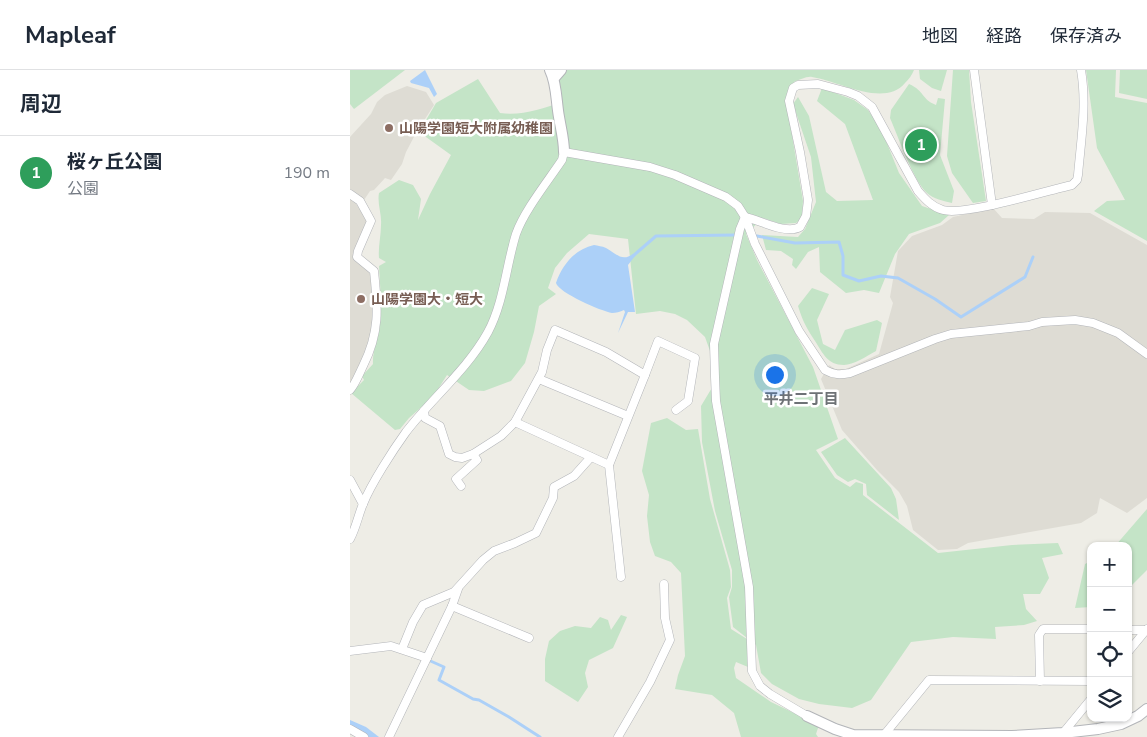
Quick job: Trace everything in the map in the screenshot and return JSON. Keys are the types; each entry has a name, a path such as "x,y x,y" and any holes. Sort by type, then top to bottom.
{"street":[{"path":"974,70 992,205"},
{"path":"745,217 779,228 796,229 800,227 806,216 808,200 789,101 793,88 798,85 818,84 848,92 858,96 872,106 918,191 928,202 942,210 951,211 992,205 1072,185 1077,180 1084,98 1081,70"},
{"path":"350,539 357,526 363,504 406,433 449,383 488,332 501,295 516,233 523,218 562,160 564,137 559,117 555,73"},
{"path":"564,152 650,167 675,175 726,197 738,206 799,331 824,370 830,373 838,375 850,373 951,334 1029,326 1042,322 1075,320 1093,323 1118,333 1147,354"},
{"path":"350,194 360,201 371,221 357,257 374,271 378,316 375,336 368,355 350,390"},
{"path":"745,217 740,229 714,344 716,401 749,587 752,671 760,686 807,716 853,735 924,737 1063,734 1121,724 1138,716 1147,709"},
{"path":"424,411 425,418 440,426 449,454 462,458 473,454 501,436 515,422 538,378 555,330 606,352 645,375"},
{"path":"622,577 609,465 658,341 695,358 688,401 676,410"},
{"path":"538,378 628,416"},
{"path":"515,422 609,465"},
{"path":"461,486 456,478 477,460 473,454"},
{"path":"402,649 413,622 423,605 454,592 483,560 494,551 536,533 552,498 554,487 574,476 590,457"},
{"path":"350,480 363,504"},
{"path":"618,737 650,682 670,640 665,618 664,584"},
{"path":"389,737 452,606 458,586"},
{"path":"452,606 529,638"},
{"path":"1040,681 1039,635 1043,629 1087,629"},
{"path":"1132,630 1146,629"},
{"path":"1132,647 1146,629"},
{"path":"350,651 391,646 427,659"},
{"path":"884,735 929,680 1087,681"},
{"path":"1063,734 1087,704"},
{"path":"350,729 364,737"}],"shaded area":[{"path":"407,86 426,92 434,105 416,133 402,164 391,180 385,178 374,190 370,191 364,200 350,191 350,137 371,114 377,102 385,95"},
{"name":"山陽学園大・短大","path":"350,198 355,202 367,221 355,248 354,256 371,275 374,323 371,340 350,384"},
{"path":"993,208 1002,218 1034,219 1045,212 1090,213 1147,245 1147,498 1127,513 1100,498 1097,513 1081,523 968,543 957,549 938,550 913,530 907,506 899,492 842,430 821,379 829,365 835,369 846,369 879,354 893,303 890,297 898,251 912,236 942,225 953,217"}],"green space":[{"path":"350,70 405,70 354,109 350,104"},
{"path":"567,70 914,70 905,83 896,90 885,93 861,91 812,77 794,82 786,99 803,201 802,218 796,223 781,224 763,218 746,234 757,260 813,367 838,439 816,450 835,478 850,487 856,482 863,484 863,495 938,553 1012,545 1058,543 1063,554 1042,558 1049,578 1040,594 1023,594 1026,609 1037,621 1024,625 995,627 996,639 953,637 911,642 871,700 852,708 819,704 799,699 772,684 761,673 756,645 733,627 729,597 732,587 732,570 715,511 702,442 701,406 719,376 705,337 687,320 675,314 660,311 636,314 628,239 589,234 567,253 555,268 548,288 556,294 539,306 525,363 511,381 484,391 469,390 447,375 433,397 409,418 400,429 395,430 351,393 364,380 362,376 373,364 381,318 379,266 386,262 379,258 381,221 379,193 399,180 413,185 421,199 418,220 451,155 419,132 436,103 478,79 500,113 524,113 562,102 559,79"},
{"path":"919,70 947,70 941,91 932,88 920,79"},
{"path":"953,70 969,70 971,102 986,201 973,203 952,173 947,156"},
{"path":"1086,70 1116,70 1115,97 1147,103 1147,241 1094,211 1107,201 1125,200 1097,148"},
{"path":"1120,70 1147,70 1147,99 1119,93"},
{"path":"909,84 918,89 931,103 936,105 938,98 945,99 940,155 954,191 952,203 932,197 922,187 890,118 891,110"},
{"path":"822,88 854,100 868,110 882,131 899,173 922,206 949,215 940,223 909,234 895,254 879,293 864,290 846,293 820,272 819,247 808,252 796,269 792,265 793,259 781,251 766,250 762,235 798,237 805,229 816,202 811,157 793,104 798,97 809,116 826,192 837,201 873,200 845,124 817,101"},
{"path":"812,288 829,294 817,320 823,344 835,350 845,330 877,320 882,323 876,351 848,365 829,361 807,328 798,306"},
{"path":"667,418 686,430 698,429 710,499 730,570 731,587 727,598 731,629 747,639 748,667 736,662 734,668 736,678 771,702 819,725 816,734 818,737 741,737 734,713 712,695 675,689 685,656 681,573 671,562 655,556 650,542 647,516 649,495 642,471 651,423"},
{"path":"845,438 891,488 896,499 899,520 867,495 866,484 855,479 848,482 837,475 821,452"},
{"path":"1147,509 1147,570 1132,585 1132,542 1118,542"},
{"path":"1087,563 1087,607 1075,608 1085,564"},
{"path":"621,615 627,617 613,648 589,660 585,673 588,687 578,702 545,681 545,659 549,641 560,631 575,626 591,628 600,617 608,620 611,630"}],"water":[{"path":"425,70 437,94 434,97 429,88 411,83 410,81"},
{"path":"594,245 605,247 616,255 623,257 633,254 635,256 628,265 635,312 628,312 618,333 624,310 612,313 599,309 564,292 556,283 562,270 575,254"},
{"path":"350,720 366,727 379,737 369,737 350,726"}],"waterway":[{"path":"633,256 656,236 736,235"},
{"path":"757,236 795,243 839,242 843,256 843,275 859,281 881,276 898,278 935,299 961,317 1025,277 1033,257"},
{"path":"426,659 444,667 439,680 473,699 479,700 540,737"}],"place":[{"name":"山陽学園短大附属幼稚園","path":"389,128"},
{"name":"桜ヶ丘公園","path":"921,145"},
{"name":"山陽学園大・短大","path":"361,299"}],"district":[{"name":"平井二丁目","path":"801,399"}]}
